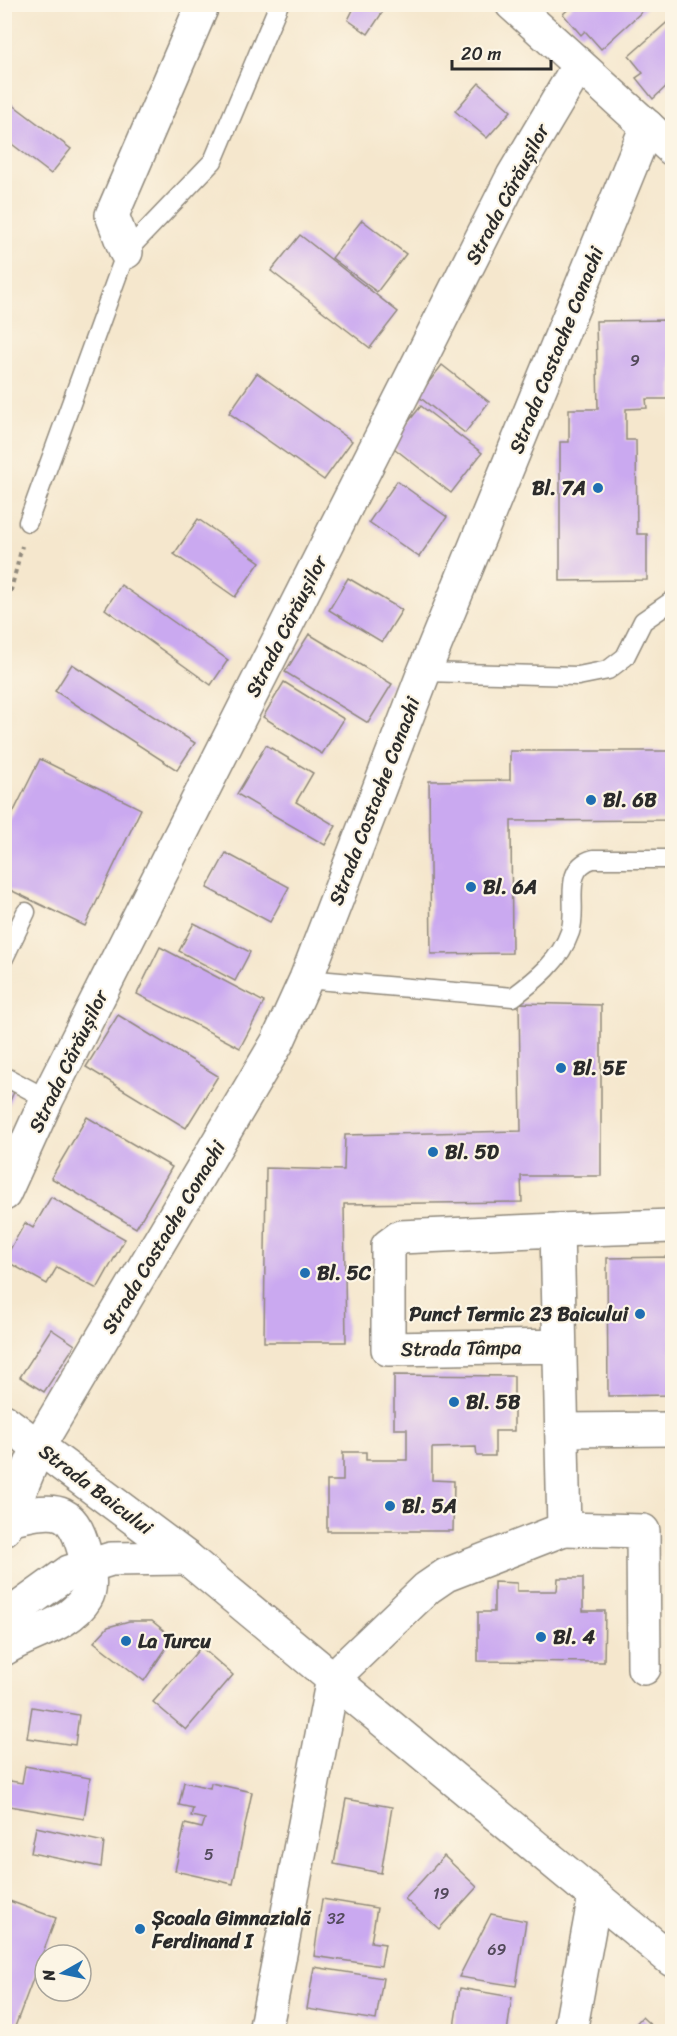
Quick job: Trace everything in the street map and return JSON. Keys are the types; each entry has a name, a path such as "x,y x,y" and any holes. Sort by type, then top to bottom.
{"street":[{"path":"126,252 112,215 203,4"},
{"path":"512,4 672,149"},
{"name":"Strada Cărăușilor","path":"4,1194 47,1099 513,176 579,65"},
{"name":"Strada Costache Conachi","path":"7,1524 39,1445 278,1043 306,979 424,672 647,126"},
{"name":"Strada Tâmpa","path":"559,1346 388,1349 387,1251 393,1240 672,1226"},
{"path":"557,1230 564,1529"},
{"name":"Strada Baicului","path":"4,1421 187,1557 672,1960"},
{"path":"562,1430 672,1429"},
{"path":"4,1649 23,1636 62,1621 87,1597 90,1582 80,1532 72,1521 57,1513 35,1513 7,1524"},
{"path":"265,2031 333,1678 427,1588 446,1575 564,1529 643,1532 644,1668"},
{"path":"4,1619 69,1572 111,1560 187,1557"},
{"path":"570,2031 595,1896"}],"lane":[{"path":"28,522 126,252 213,161 279,4"},
{"path":"424,672 578,676 608,670 625,657 643,621 672,601"},
{"path":"306,979 513,997 546,971 560,952 571,930 573,879 582,864 593,859 672,859"},
{"path":"4,958 26,912"},
{"path":"4,1076 47,1099"}],"path":[{"path":"4,618 28,522"}],"building":[{"path":"356,4 388,4 368,34 348,20"},
{"path":"574,4 643,4 646,8 601,49 585,31 581,35 563,14"},
{"path":"672,18 672,81 653,99 636,78 643,73 629,56"},
{"path":"479,83 511,111 487,138 455,111"},
{"path":"4,98 71,149 51,174 4,138"},
{"path":"362,220 406,254 377,292 332,258"},
{"path":"300,235 398,312 370,348 271,271"},
{"name":"Bl. 7A","path":"672,320 672,399 646,399 647,408 626,409 626,440 636,440 637,534 647,534 647,580 560,581 560,442 569,442 569,409 598,409 596,321"},
{"path":"442,365 489,402 465,433 418,396"},
{"path":"257,373 352,441 324,480 229,413"},
{"path":"421,406 482,453 451,493 390,445"},
{"path":"397,481 447,517 419,557 369,522"},
{"path":"198,519 260,562 235,597 174,554"},
{"path":"348,578 402,610 382,642 329,610"},
{"path":"121,585 228,660 211,685 105,609"},
{"path":"309,634 392,684 368,723 285,672"},
{"path":"72,664 195,743 177,770 55,691"},
{"path":"284,682 344,719 322,754 263,717"},
{"path":"266,745 313,773 296,802 336,826 325,845 237,794"},
{"path":"510,751 672,751 672,820 511,821 512,953 431,954 429,781 510,780"},
{"path":"40,759 141,809 85,926 4,887 4,831"},
{"path":"226,853 289,887 270,922 207,888"},
{"path":"194,923 250,952 235,981 179,951"},
{"path":"160,947 264,1002 240,1048 137,994"},
{"path":"519,1003 601,1005 601,1176 521,1176 522,1202 344,1204 346,1342 264,1342 266,1168 344,1170 345,1135 521,1131"},
{"path":"118,1015 218,1076 186,1128 86,1067"},
{"path":"5,1088 14,1092 5,1112"},
{"path":"87,1117 172,1167 136,1228 51,1178"},
{"path":"51,1197 125,1239 97,1289 57,1267 47,1284 4,1260 25,1223 33,1228"},
{"name":"Punct Termic 23 Baicului","path":"671,1257 672,1395 608,1396 607,1258"},
{"path":"51,1329 75,1345 44,1392 20,1377"},
{"path":"394,1375 514,1376 514,1431 495,1431 495,1456 477,1456 476,1447 432,1448 432,1480 454,1481 453,1531 327,1531 327,1481 343,1481 343,1452 366,1452 366,1460 407,1460 407,1429 394,1429"},
{"path":"670,1442 672,1442 672,1612 669,1612"},
{"name":"Bl. 4","path":"558,1578 583,1578 583,1611 605,1611 604,1662 478,1661 478,1612 494,1612 494,1582 517,1583 517,1591 557,1591"},
{"path":"129,1621 152,1621 173,1638 144,1681 94,1642 108,1627"},
{"path":"201,1647 233,1675 186,1730 153,1702"},
{"path":"32,1707 79,1715 75,1745 27,1738"},
{"path":"25,1766 90,1778 84,1819 4,1805 4,1780 22,1783"},
{"path":"184,1782 210,1788 211,1783 252,1792 233,1884 175,1871 185,1824 202,1828 205,1819 191,1816 193,1808 179,1805"},
{"path":"346,1799 392,1807 381,1873 334,1864"},
{"path":"36,1827 104,1842 101,1867 31,1853"},
{"path":"444,1856 477,1887 439,1929 405,1899"},
{"path":"4,1899 56,1918 47,1943 33,1943 33,1979 13,2032 4,2032"},
{"path":"322,1899 377,1908 371,1942 385,1944 381,1966 314,1956"},
{"path":"491,1914 526,1921 516,1986 459,1977"},
{"path":"314,1967 383,1978 376,2020 307,2009"},
{"path":"460,1988 512,1997 507,2032 454,2027"},
{"path":"642,2017 658,2032 628,2032"}],"place":[{"name":"Bl. 7A","path":"598,488"},
{"name":"Bl. 6B","path":"591,800"},
{"name":"Bl. 6A","path":"471,887"},
{"name":"Bl. 5E","path":"561,1068"},
{"name":"Bl. 5D","path":"433,1152"},
{"name":"Bl. 5C","path":"305,1273"},
{"name":"Punct Termic 23 Baicului","path":"640,1314"},
{"name":"Bl. 5B","path":"454,1402"},
{"name":"Bl. 5A","path":"390,1506"},
{"name":"Bl. 4","path":"541,1637"},
{"name":"La Turcu","path":"126,1641"},
{"name":"Școala Gimnazială Ferdinand I","path":"140,1929"}]}
